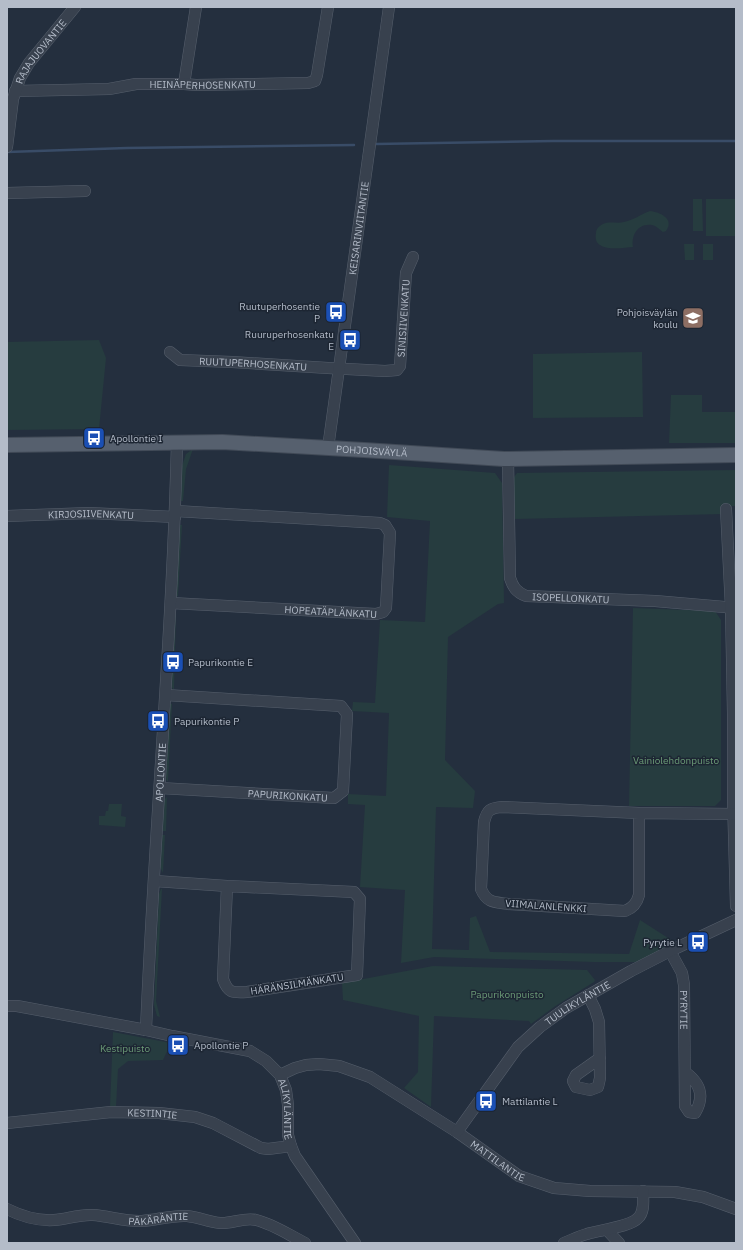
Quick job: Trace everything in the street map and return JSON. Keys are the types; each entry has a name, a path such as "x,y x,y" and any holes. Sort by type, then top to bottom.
{"main road":[{"name":"POHJOISVÄYLÄ","path":"7,445 222,442 508,459 736,455"}],"street":[{"name":"RAJAJUOVANTIE","path":"7,147 13,99 20,78 29,63 75,7"},
{"path":"184,84 196,7"},
{"name":"HEINÄPERHOSENKATU","path":"15,91 109,89 136,84 196,85 308,83 315,81 317,75 328,7"},
{"name":"KEISARINVIITANTIE","path":"328,448 389,7"},
{"path":"7,193 85,191"},
{"name":"SINISIIVENKATU","path":"339,368 385,371 397,370 400,366 406,273 413,257"},
{"name":"RUUTUPERHOSENKATU","path":"170,352 180,360 339,368"},
{"name":"APOLLONTIE","path":"146,1030 176,514 177,443"},
{"name":"ISOPELLONKATU","path":"508,459 510,578 517,592 526,596 655,601 733,608"},
{"path":"726,509 733,608 736,906"},
{"name":"KIRJOSIIVENKATU","path":"7,516 89,513 176,514"},
{"name":"HOPEATÄPLÄNKATU","path":"171,603 376,614 383,612 386,608 390,533 385,525 380,523 176,514"},
{"name":"PAPURIKONKATU","path":"160,788 334,798 343,791 347,714 341,706 166,695"},
{"name":"VIIMALANLENKKI","path":"639,813 639,895 638,900 630,909 625,910 508,904 490,901 484,895 481,889 484,822 486,815 492,808 502,807 639,813 735,814"},
{"name":"HÄRÄNSILMÄNKATU","path":"155,881 354,892 360,899 357,975 234,993 226,988 223,979 227,886"},
{"name":"TUULIKYLÄNTIE","path":"457,1132 518,1047 540,1027 566,1008 588,995 670,951 736,920"},
{"name":"PYRYTIE","path":"670,951 682,973 684,985 685,1072"},
{"path":"588,995 595,1009 599,1022 600,1058"},
{"name":"ALIKYLÄNTIE","path":"7,1006 18,1006 250,1051 266,1061 280,1075 286,1090 288,1105 288,1136 295,1156 355,1243"},
{"name":"MATTILANTIE","path":"280,1075 295,1068 319,1064 339,1066 370,1076 457,1132 519,1176 554,1188 590,1191 675,1192 703,1197 736,1209"},
{"name":"KESTINTIE","path":"7,1123 111,1112 159,1112 195,1117 213,1123 261,1148 268,1150 291,1146"},
{"path":"564,1243 588,1233 607,1230 630,1223 638,1218 642,1211 643,1191"},
{"name":"PÄKÄRÄNTIE","path":"7,1209 17,1214 38,1219 54,1220 82,1215 142,1221 185,1216 218,1223 255,1219 269,1224 305,1243"},
{"path":"607,1230 619,1243"}],"green space":[{"path":"693,199 702,199 703,231 693,231"},
{"path":"706,199 736,199 736,236 706,236"},
{"path":"650,211 662,215 668,220 669,223 666,231 663,232 652,225 643,226 634,234 633,247 608,248 598,244 596,232 598,228 605,223 622,223"},
{"path":"684,244 694,244 694,260 685,260"},
{"path":"703,244 713,244 713,260 703,260"},
{"path":"99,340 106,358 99,429 7,430 7,342"},
{"path":"642,352 643,417 533,418 533,354"},
{"path":"671,395 702,395 702,412 736,412 736,443 669,443"},
{"path":"193,449 186,469 183,501 180,501 182,466 186,454"},
{"path":"389,465 495,473 502,483 504,603 498,604 448,637 445,760 475,791 473,808 436,807 432,949 469,950 470,918 476,916 490,952 629,954 640,920 676,943 638,962 434,957 401,963 405,890 360,887 365,805 348,804 348,794 386,796 389,713 352,711 353,702 375,703 380,620 425,622 430,521 387,517"},
{"path":"736,470 736,506 724,506 724,514 515,519 512,480 517,473"},
{"path":"179,525 182,525 177,596 176,593"},
{"name":"Vainiolehdonpuisto","path":"633,608 715,611 721,620 721,800 715,806 629,806"},
{"path":"176,611 173,689 171,686 174,615"},
{"path":"170,704 172,704 167,781 166,778"},
{"path":"167,797 166,831 162,831 164,800"},
{"path":"109,804 122,804 121,816 126,817 125,827 99,825 99,816 105,816 106,811 108,811"},
{"path":"162,835 165,835 163,873 160,867"},
{"path":"161,889 156,1001 160,1017 157,1016 154,1005 159,894"},
{"name":"Papurikonpuisto","path":"433,966 587,970 595,980 531,1024 529,1021 434,1016 431,1107 404,1088 418,1072 419,1016 343,1000 342,983"},
{"name":"Kestipuisto","path":"113,1032 171,1043 163,1060 128,1061 118,1069 116,1107 110,1107"}],"waterway":[{"path":"376,144 553,141 736,141"},
{"path":"7,152 127,148 354,145"}],"place":[{"name":"Ruutuperhosentie P","path":"336,312"},
{"name":"Pohjoisväylän koulu","path":"693,318"},
{"name":"Ruuruperhosenkatu E","path":"350,340"},
{"name":"Apollontie I","path":"94,438"},
{"name":"Papurikontie E","path":"173,662"},
{"name":"Papurikontie P","path":"158,721"},
{"name":"Pyrytie L","path":"698,942"},
{"name":"Apollontie P","path":"178,1045"},
{"name":"Mattilantie L","path":"486,1101"}]}
